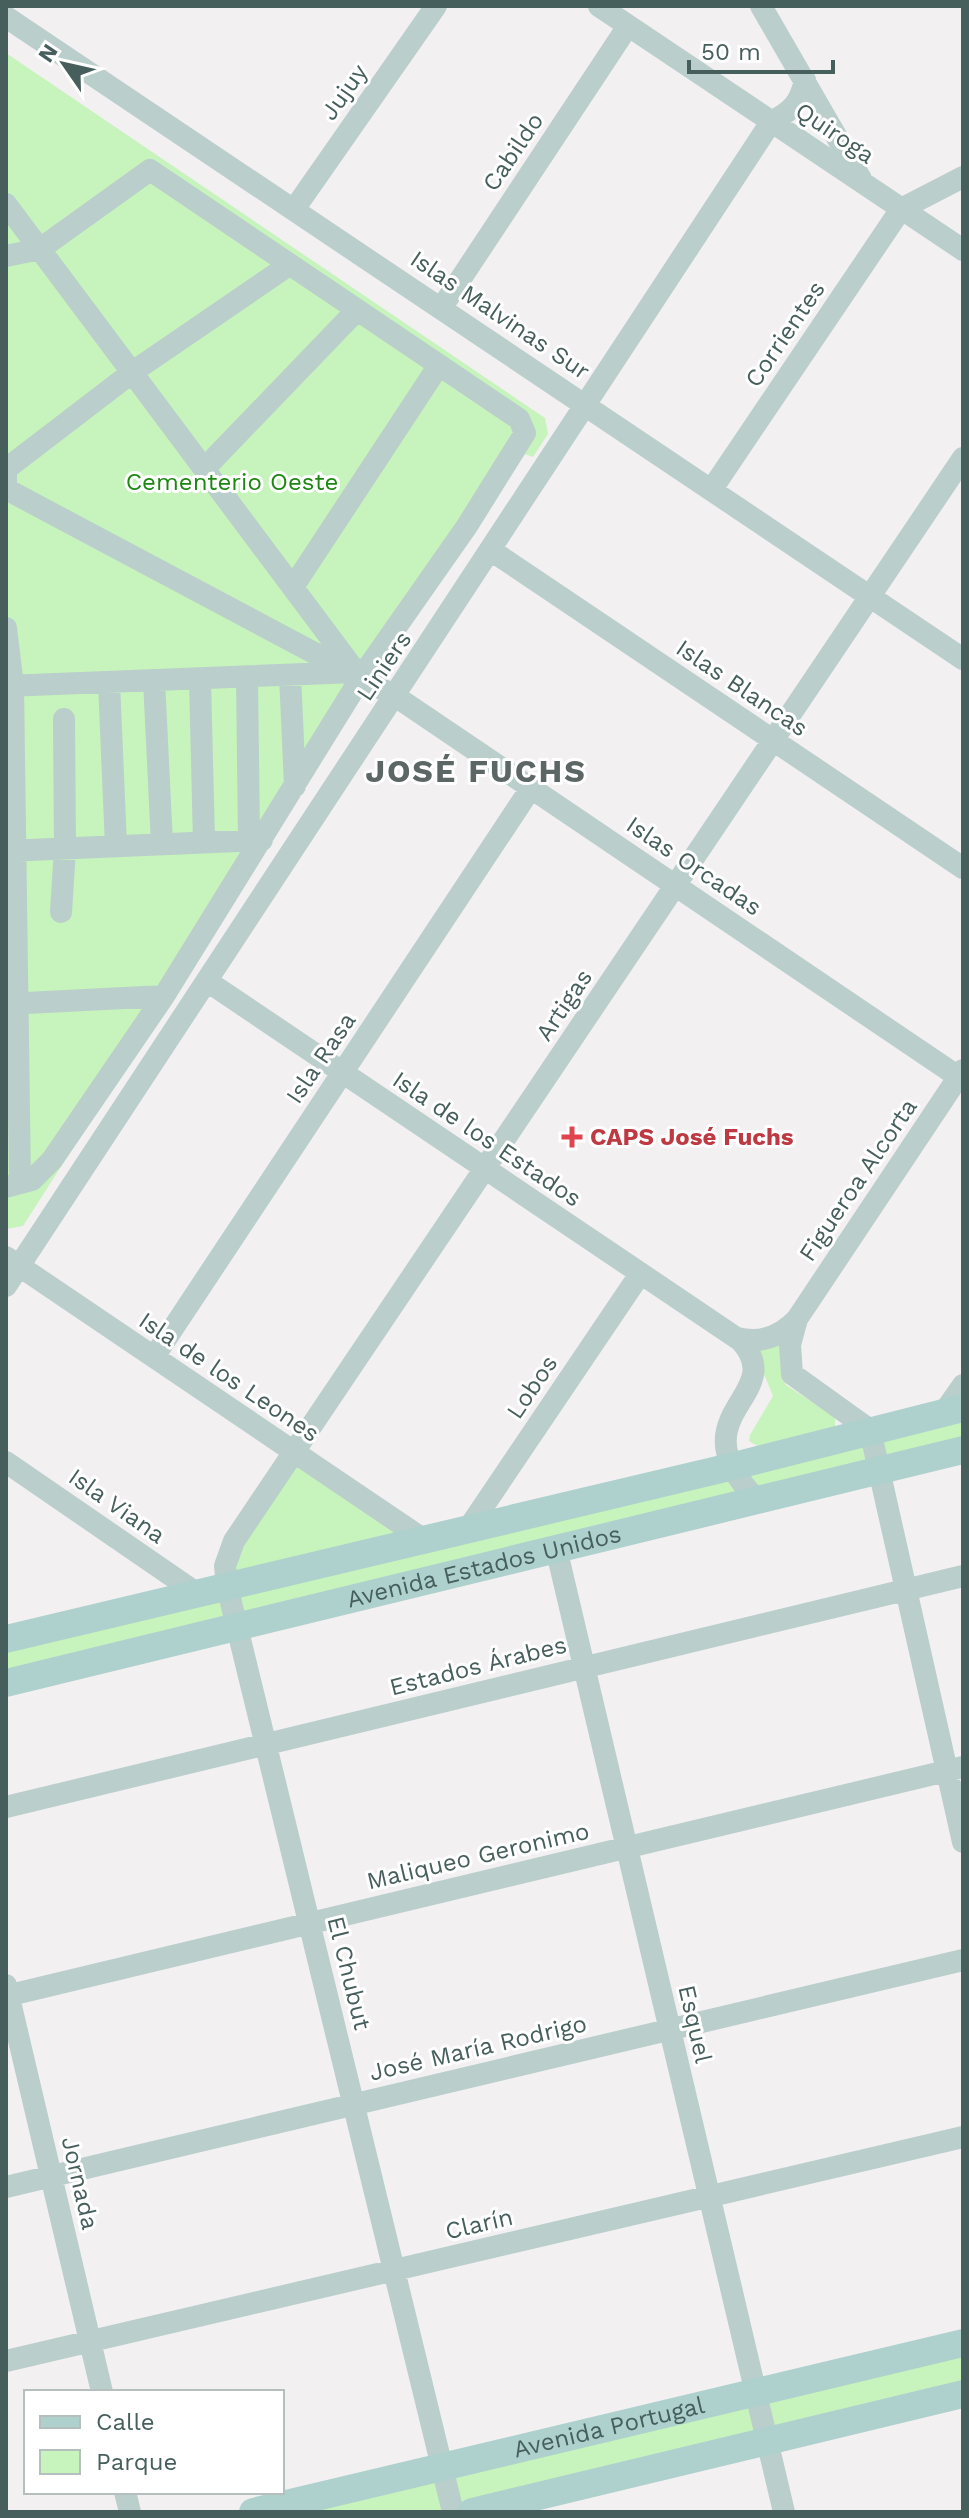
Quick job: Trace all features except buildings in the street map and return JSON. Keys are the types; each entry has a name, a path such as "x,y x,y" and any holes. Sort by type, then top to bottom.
{"main road":[{"name":"Avenida Estados Unidos","path":"6,1639 730,1467 954,1410"},
{"name":"Avenida Estados Unidos","path":"6,1683 963,1450"},
{"name":"Avenida Portugal","path":"253,2512 963,2343"},
{"name":"Avenida Portugal","path":"472,2512 963,2394"}],"street":[{"name":"Jujuy","path":"295,208 436,6"},
{"name":"Quiroga","path":"600,6 963,250"},
{"path":"761,6 864,183"},
{"name":"Islas Malvinas Sur","path":"6,17 963,659"},
{"name":"Cabildo","path":"442,307 628,26"},
{"name":"Liniers","path":"6,1286 13,1262 207,981 588,406 771,122 787,114 800,101 805,80"},
{"path":"6,256 40,249 150,170 519,419 525,433 467,526 359,674 295,787 255,840 164,996 52,1160 32,1180 13,1185 10,686 6,628"},
{"path":"901,209 963,177"},
{"path":"6,204 359,674"},
{"name":"Corrientes","path":"712,489 901,209"},
{"path":"6,470 134,371 289,265"},
{"path":"205,468 356,311"},
{"path":"293,587 439,365"},
{"name":"Artigas","path":"227,1586 225,1566 234,1541 295,1455 963,458"},
{"name":"Islas Orcadas","path":"6,470 6,489 359,674 395,696 961,1075"},
{"name":"Islas Blancas","path":"492,551 963,868"},
{"path":"10,686 359,674"},
{"path":"290,675 295,787"},
{"path":"247,677 255,840"},
{"path":"200,679 204,842"},
{"path":"154,680 162,844"},
{"path":"109,682 116,846"},
{"path":"61,912 65,848 64,719"},
{"name":"Isla Rasa","path":"154,1357 531,788"},
{"path":"11,851 255,840"},
{"name":"Isla de los Estados","path":"207,981 737,1338"},
{"path":"12,1004 164,996"},
{"name":"Figueroa Alcorta","path":"797,1319 961,1075"},
{"name":"Isla de los Leones","path":"13,1262 423,1539"},
{"name":"Lobos","path":"468,1529 640,1274"},
{"path":"737,1338 753,1341 770,1338 797,1319"},
{"path":"797,1319 790,1345 792,1374 870,1430 905,1590 955,1769 963,1842"},
{"path":"737,1338 752,1358 752,1384 724,1435 730,1467 756,1499"},
{"path":"954,1410 963,1385"},
{"name":"Isla Viana","path":"6,1462 198,1594"},
{"name":"Esquel","path":"556,1548 784,2512"},
{"name":"Estados Árabes","path":"6,1807 963,1576"},
{"name":"El Chubut","path":"227,1586 453,2512"},
{"name":"Maliqueo Geronimo","path":"7,1992 311,1923 955,1769"},
{"name":"José María Rodrigo","path":"6,2187 963,1960"},
{"name":"Jornada","path":"7,1992 102,2390"},
{"name":"Clarín","path":"6,2361 963,2137"}],"green space":[{"name":"Cementerio Oeste","path":"6,53 545,418 548,434 533,457 525,454 378,672 23,1226 6,1229"},
{"path":"787,1340 781,1369 786,1385 835,1417 835,1429 759,1447 749,1441 750,1435 773,1396 753,1348"},
{"path":"963,1408 963,1450 6,1683 6,1639 227,1586 234,1541 295,1455 420,1539"},
{"path":"963,2343 963,2394 472,2512 253,2512"}],"place":[{"name":"CAPS José Fuchs","path":"572,1137"}],"district":[{"name":"JOSÉ FUCHS","path":"476,771"}]}
